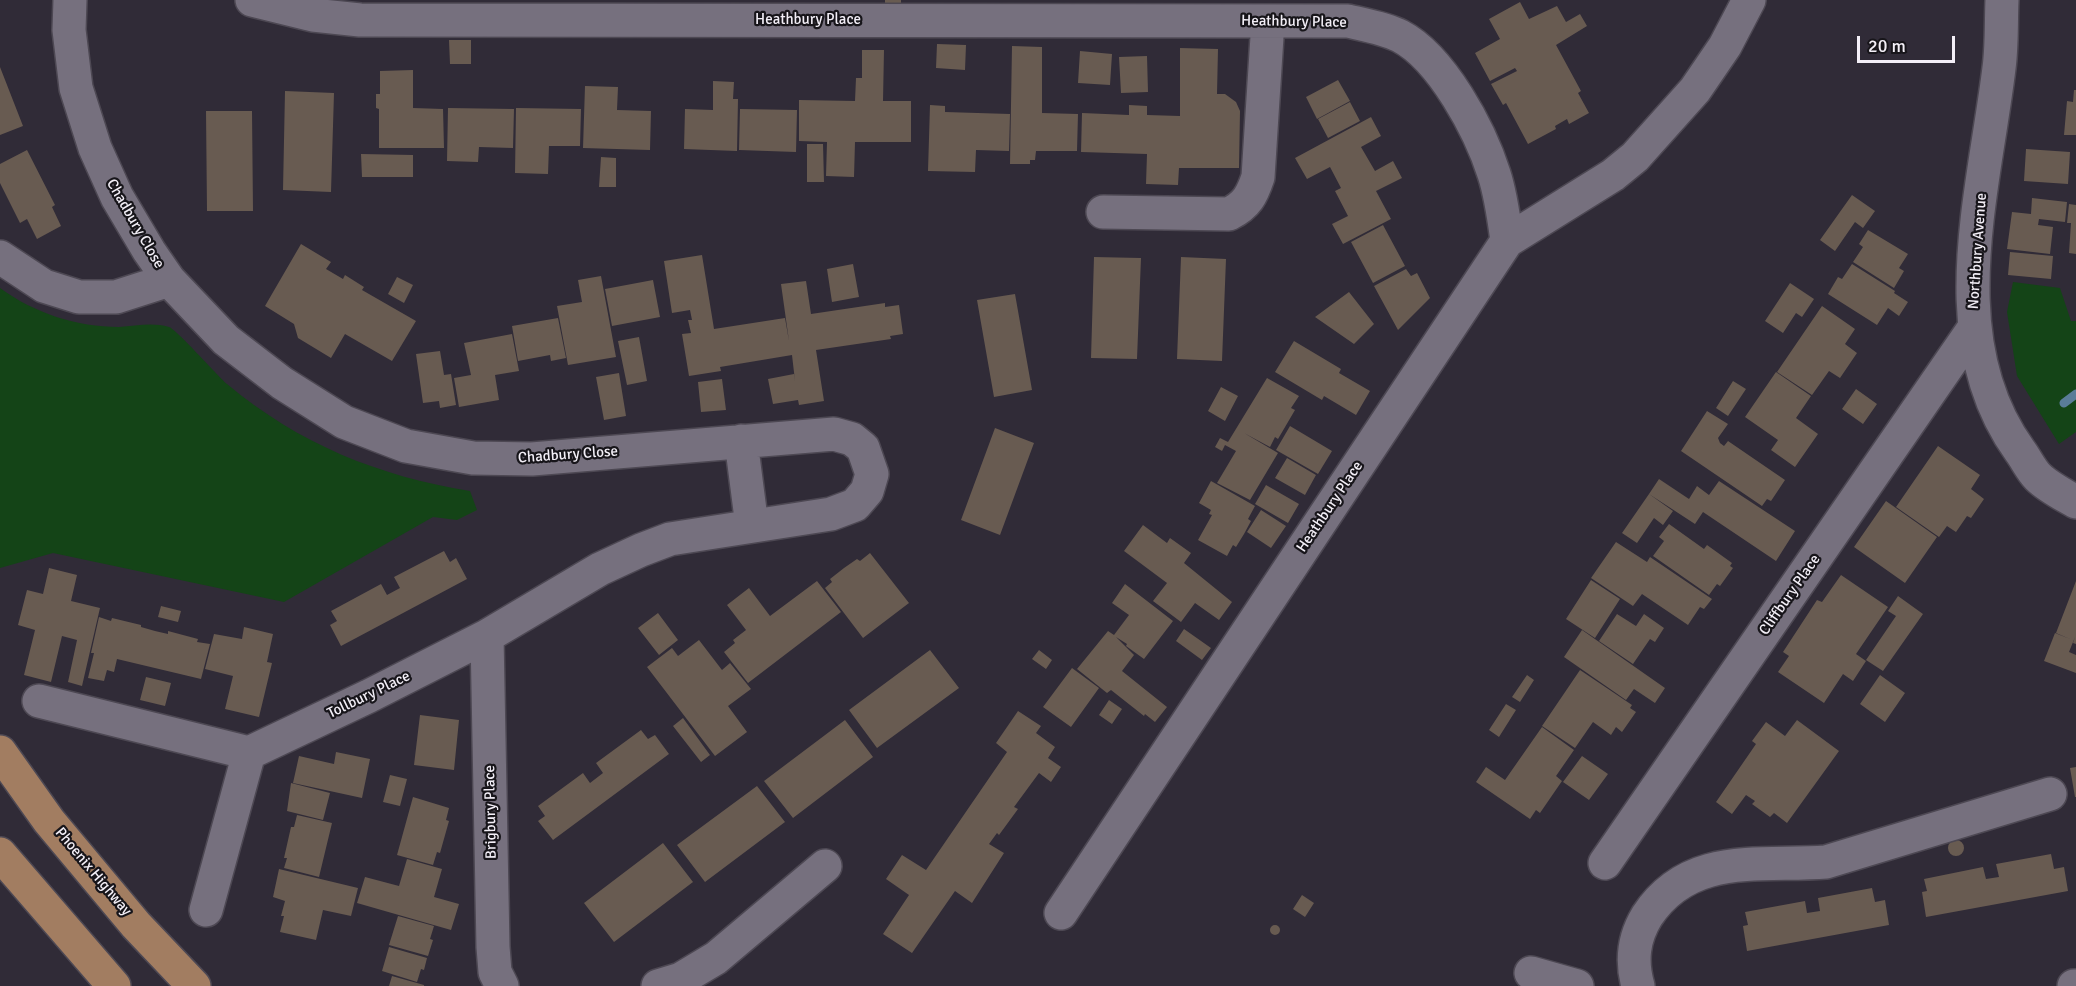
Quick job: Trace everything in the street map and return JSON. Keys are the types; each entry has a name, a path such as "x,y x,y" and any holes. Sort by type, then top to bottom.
{"main road":[{"name":"Phoenix Highway","path":"0,752 49,821 136,924 194,986"},
{"path":"0,854 114,986"}],"street":[{"name":"Chadbury Close","path":"70,0 69,30 76,88 95,148 117,196 169,280 226,340 282,383 344,422 406,446 473,458 532,459 834,434 852,438 863,448 872,474 867,491 855,505 831,514 670,539 600,569 487,636"},
{"name":"Heathbury Place","path":"252,0 313,15 360,20 1347,21 1401,36 1420,51 1446,79 1466,111 1494,174 1507,241 1061,913"},
{"path":"1507,241 1613,175 1635,157 1695,90 1725,46 1749,0"},
{"name":"Northbury Avenue","path":"2002,0 2000,65 1977,227 1974,328 1978,355 1992,404 2010,438 2039,478 2076,502"},
{"path":"1103,212 1230,214 1242,207 1251,196 1258,177 1268,21"},
{"path":"0,257 44,286 79,297 116,297 169,280"},
{"name":"Cliffbury Place","path":"1605,863 1974,328"},
{"path":"741,441 752,526"},
{"name":"Tollbury Place","path":"249,753 487,636"},
{"name":"Brigbury Place","path":"487,636 494,955 495,972 502,986"},
{"path":"39,701 249,753 206,910"},
{"path":"1638,986 1633,957 1641,926 1656,903 1680,882 1718,868 1760,862 1793,865 1826,862 2050,794"},
{"path":"658,986 681,979 716,958 825,866"},
{"path":"1531,973 1577,986"}],"green space":[{"path":"2013,282 2060,288 2071,321 2076,321 2076,432 2059,444 2017,376 2007,312"},
{"path":"0,288 27,305 72,321 119,327 150,325 169,327 180,335 227,384 282,424 341,454 372,466 436,485 470,491 477,510 457,520 433,517 284,602 53,553 0,568"}],"building":[{"path":"885,0 901,0 901,5 885,6"},
{"path":"1520,2 1529,19 1557,6 1566,22 1580,14 1587,26 1556,45 1581,91 1578,93 1589,113 1569,124 1567,119 1555,126 1556,129 1528,144 1506,103 1503,105 1491,84 1517,71 1515,68 1490,81 1475,53 1500,39 1489,19"},
{"path":"449,40 471,40 471,64 450,64"},
{"path":"937,44 966,45 965,70 936,68"},
{"path":"1012,46 1042,47 1042,113 1078,114 1077,151 1036,151 1035,160 1030,160 1030,164 1010,164"},
{"path":"1180,48 1218,49 1217,94 1225,94 1236,102 1240,111 1239,168 1179,168 1178,185 1146,184 1147,154 1081,152 1082,113 1129,115 1129,105 1147,106 1147,115 1180,116"},
{"path":"862,50 884,50 883,101 911,101 911,142 855,142 854,177 826,176 827,142 799,141 799,100 855,101 856,78 862,78"},
{"path":"1080,51 1112,54 1110,85 1078,83"},
{"path":"1147,56 1148,92 1121,93 1119,57"},
{"path":"0,67 23,126 0,135"},
{"path":"413,70 413,108 443,109 444,148 379,148 379,109 376,108 376,94 380,94 380,71"},
{"path":"1338,80 1350,101 1317,119 1306,97"},
{"path":"713,81 734,82 733,99 738,99 737,151 684,149 685,109 713,110"},
{"path":"585,86 618,87 617,110 651,111 650,150 583,148"},
{"path":"2074,90 2076,90 2076,135 2064,135 2067,101 2073,102"},
{"path":"285,91 334,93 331,192 283,190"},
{"path":"1350,102 1360,121 1328,138 1318,119"},
{"path":"930,105 945,106 945,112 1010,114 1009,151 976,150 975,172 928,171"},
{"path":"448,108 514,109 513,148 479,147 478,162 447,161"},
{"path":"516,108 581,109 580,146 549,146 548,174 515,173"},
{"path":"740,109 797,110 796,152 739,150"},
{"path":"206,111 252,111 253,211 207,211"},
{"path":"1371,117 1381,136 1361,147 1375,171 1393,161 1402,178 1376,191 1391,219 1343,244 1332,224 1348,216 1335,191 1341,188 1330,167 1307,179 1295,158"},
{"path":"807,144 823,144 824,182 807,182"},
{"path":"2026,149 2070,152 2068,184 2024,181"},
{"path":"27,150 55,205 52,207 61,226 37,239 27,219 20,223 0,183 0,164"},
{"path":"361,154 413,155 413,177 362,177"},
{"path":"601,157 616,158 616,187 599,187"},
{"path":"1852,195 1875,211 1863,228 1855,222 1835,251 1820,240"},
{"path":"2032,198 2067,202 2065,222 2039,219 2038,225 2053,227 2050,254 2007,249 2012,212 2031,214"},
{"path":"2069,204 2076,205 2076,254 2069,253 2071,223 2067,223"},
{"path":"1383,225 1405,266 1373,283 1351,242"},
{"path":"1868,230 1908,254 1899,268 1904,271 1894,288 1853,262 1863,247 1859,244"},
{"path":"301,244 331,262 326,269 343,279 345,275 364,287 362,290 416,321 392,361 345,334 331,358 298,338 294,324 265,306"},
{"path":"2010,252 2053,256 2051,279 2008,275"},
{"path":"702,255 714,329 785,318 789,341 781,284 806,281 811,314 885,303 885,307 899,305 903,334 890,336 891,339 816,350 824,401 799,405 798,400 773,404 768,379 794,374 795,381 792,355 720,367 721,371 689,376 682,334 691,333 688,320 692,320 690,310 672,313 664,261"},
{"path":"1094,257 1141,258 1137,359 1091,358"},
{"path":"1181,257 1226,259 1222,361 1177,359"},
{"path":"853,264 859,297 832,302 827,269"},
{"path":"1852,264 1895,291 1894,293 1908,302 1899,316 1888,308 1877,325 1828,294 1838,277 1842,279"},
{"path":"1406,269 1411,276 1417,273 1430,298 1398,330 1374,286"},
{"path":"601,276 616,357 568,365 557,306 582,302 578,280"},
{"path":"397,277 413,285 404,303 388,294"},
{"path":"653,280 660,317 612,326 605,289"},
{"path":"1790,283 1814,299 1802,317 1796,313 1783,333 1765,321"},
{"path":"1349,292 1374,324 1354,344 1315,317"},
{"path":"1015,294 1032,390 994,397 977,300"},
{"path":"1822,306 1855,329 1845,344 1857,353 1840,378 1829,371 1812,395 1777,372"},
{"path":"558,318 566,358 551,361 550,355 518,361 512,326"},
{"path":"512,334 519,371 495,375 499,400 459,407 454,378 471,375 464,343"},
{"path":"639,337 647,381 627,385 618,341"},
{"path":"1294,341 1341,369 1339,373 1370,391 1356,415 1324,396 1322,400 1275,372"},
{"path":"440,351 444,375 451,374 456,405 440,408 439,401 423,403 416,354"},
{"path":"1776,372 1811,396 1796,418 1818,434 1795,467 1771,450 1778,440 1745,417"},
{"path":"619,373 626,416 604,420 596,377"},
{"path":"1267,378 1299,396 1291,408 1295,410 1278,439 1275,437 1270,447 1244,433 1278,453 1250,500 1217,483 1236,451 1225,445 1222,451 1215,447 1220,438 1228,442"},
{"path":"722,379 726,410 701,412 698,382"},
{"path":"1733,381 1746,389 1728,416 1716,408"},
{"path":"1221,387 1238,396 1225,421 1208,411"},
{"path":"1856,389 1877,404 1863,424 1842,409"},
{"path":"1707,411 1728,424 1718,438 1720,443 1724,446 1728,441 1785,480 1771,501 1767,499 1762,506 1681,451"},
{"path":"1290,426 1332,451 1318,474 1276,450"},
{"path":"995,428 1034,443 1000,535 961,520"},
{"path":"1938,446 1980,475 1971,489 1984,499 1971,518 1967,516 1956,532 1947,526 1939,537 1896,507"},
{"path":"1287,458 1316,475 1305,495 1275,478"},
{"path":"1659,479 1689,499 1697,486 1709,495 1719,481 1795,531 1776,561 1703,512 1695,524 1649,494"},
{"path":"1211,481 1255,506 1244,534 1236,547 1233,545 1227,556 1198,540 1212,515 1209,514 1211,510 1199,503"},
{"path":"1266,485 1299,504 1288,523 1255,504"},
{"path":"1649,494 1673,511 1663,525 1654,518 1637,543 1622,533"},
{"path":"1886,501 1937,537 1905,583 1854,547"},
{"path":"1261,510 1286,526 1271,548 1247,532"},
{"path":"1669,524 1704,549 1707,545 1732,563 1730,566 1733,568 1720,586 1717,584 1709,595 1653,556 1664,541 1659,537"},
{"path":"1143,525 1167,543 1170,538 1191,553 1184,563 1232,602 1219,620 1195,603 1181,622 1153,601 1167,583 1124,551"},
{"path":"1616,542 1647,562 1650,557 1712,599 1704,609 1700,607 1688,625 1642,594 1633,606 1591,578"},
{"path":"444,551 450,562 456,558 467,579 341,646 330,625 337,621 331,611 381,584 387,595 400,588 394,577"},
{"path":"870,553 909,603 863,638 825,588 832,582 830,579 844,568 857,559 860,561"},
{"path":"49,568 77,575 71,601 100,608 82,686 68,682 77,640 62,636 51,682 24,675 35,630 18,625 27,590 43,594"},
{"path":"1841,575 1888,607 1856,654 1866,661 1853,681 1843,674 1824,703 1778,672 1789,656 1783,652 1817,600 1822,602"},
{"path":"1591,580 1620,599 1595,638 1566,619"},
{"path":"817,581 841,612 748,683 724,652 735,643 733,640 746,630 727,605 749,588 770,616"},
{"path":"2076,581 2076,644 2073,643 2075,637 2069,652 2076,655 2076,673 2044,661 2055,633 2070,639 2056,633"},
{"path":"1125,584 1173,621 1144,659 1116,637 1134,655 1122,671 1167,707 1155,722 1111,690 1107,693 1077,669 1108,631 1114,635 1129,615 1112,603"},
{"path":"1898,596 1923,614 1883,671 1866,660 1896,616 1888,611"},
{"path":"161,606 181,611 178,622 158,617"},
{"path":"658,613 678,640 659,655 638,628"},
{"path":"1617,614 1636,626 1644,614 1664,628 1655,642 1650,639 1633,664 1599,641"},
{"path":"99,617 141,625 141,627 168,634 168,631 198,639 197,642 210,644 201,679 117,659 114,672 107,670 104,681 88,678"},
{"path":"244,627 273,634 267,662 272,663 259,717 225,709 233,676 205,669 214,634 242,639"},
{"path":"1184,629 1211,648 1202,660 1176,641"},
{"path":"1582,630 1665,688 1655,703 1634,689 1626,700 1564,657"},
{"path":"699,640 722,670 730,663 751,689 728,706 747,732 715,756 647,667 672,648 678,656"},
{"path":"930,650 959,688 877,748 849,710"},
{"path":"1039,650 1052,660 1046,669 1032,659"},
{"path":"1072,668 1099,688 1071,727 1043,707"},
{"path":"1580,670 1632,705 1630,708 1636,712 1622,732 1616,727 1611,735 1593,722 1575,748 1542,726"},
{"path":"1527,675 1534,680 1520,702 1512,697"},
{"path":"1880,675 1905,693 1885,722 1860,704"},
{"path":"146,677 171,683 165,706 140,700"},
{"path":"1109,700 1122,709 1112,724 1099,715"},
{"path":"1506,704 1516,710 1499,737 1489,730"},
{"path":"1018,711 1041,726 1036,733 1055,747 1048,758 1061,767 1051,782 1039,773 1014,807 1018,809 999,835 997,833 989,844 1004,853 972,903 955,891 912,953 883,934 909,895 886,879 902,855 926,870 1007,752 996,743"},
{"path":"420,715 459,720 454,770 414,765"},
{"path":"683,718 710,755 701,762 673,726"},
{"path":"845,720 873,757 793,818 764,781"},
{"path":"1797,720 1839,751 1787,823 1774,813 1770,817 1752,804 1755,801 1746,795 1732,814 1716,802 1756,744 1752,741 1766,722 1785,736"},
{"path":"1542,727 1574,750 1556,776 1562,781 1540,813 1536,810 1530,819 1476,782 1486,767 1505,780"},
{"path":"641,730 648,739 655,735 669,754 553,840 538,821 545,816 538,806 583,773 590,783 603,773 596,763"},
{"path":"336,752 370,759 362,798 293,783 299,756 334,764"},
{"path":"1582,756 1608,774 1589,800 1563,782"},
{"path":"2076,767 2076,797 2075,797 2070,768"},
{"path":"390,775 407,779 400,806 383,802"},
{"path":"291,783 330,793 323,820 287,811"},
{"path":"757,786 785,822 705,882 677,845"},
{"path":"413,797 449,808 446,820 449,821 440,853 437,852 433,865 397,855"},
{"path":"297,815 332,823 319,877 284,868 291,827 294,827"},
{"path":"1956,840 1964,848 1956,856 1948,848"},
{"path":"663,843 693,882 614,942 584,903"},
{"path":"2051,854 2054,869 2064,867 2068,891 1926,917 1922,892 1927,891 1924,879 1983,867 1986,879 1999,877 1996,864"},
{"path":"407,859 442,869 434,897 459,904 451,930 357,903 365,877 399,886"},
{"path":"279,869 358,888 351,916 323,910 316,940 280,932 285,901 273,897"},
{"path":"1872,888 1875,902 1885,900 1889,925 1747,951 1743,926 1748,925 1745,912 1805,901 1807,913 1820,911 1818,898"},
{"path":"1302,895 1314,903 1305,917 1293,909"},
{"path":"398,916 434,926 428,956 389,945"},
{"path":"1275,925 1279,926 1279,934 1275,935 1271,934 1270,930 1271,926"},
{"path":"389,947 427,958 424,970 421,969 417,982 382,971"},
{"path":"392,976 424,985 424,986 389,986"}],"waterway":[{"path":"2064,403 2076,394"}]}
